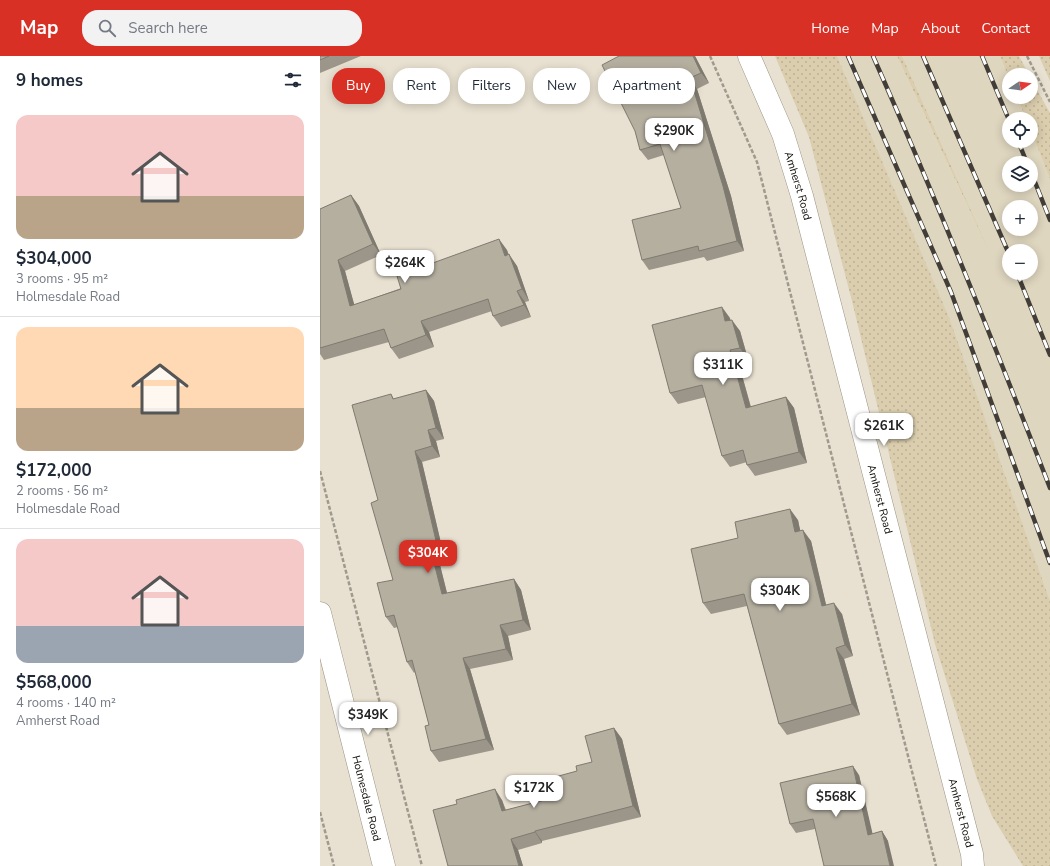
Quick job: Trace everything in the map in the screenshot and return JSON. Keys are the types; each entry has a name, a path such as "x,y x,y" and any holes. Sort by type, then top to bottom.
{"street":[{"name":"Amherst Road","path":"749,56 782,134 802,196 975,862"},
{"name":"Holmesdale Road","path":"320,614 384,866"}],"path":[{"path":"710,56 756,162 936,866"},
{"path":"1027,56 1050,102"},
{"path":"320,471 422,866"},
{"path":"320,812 334,866"}],"shaded area":[{"path":"775,56 837,56 949,317 1050,601 1050,866 1023,866 992,816 977,779 935,644 852,301 809,137"},
{"path":"837,56 897,56 977,226 902,56 1000,56 1005,68 1002,68 1002,104 1020,104 1023,112 1002,112 1002,148 1038,148 1050,179 1050,601 949,317"},
{"path":"897,56 902,56 988,249"},
{"path":"1000,56 1019,56 1025,68 1005,68"},
{"path":"1039,56 1050,56 1050,81"},
{"path":"1038,92 1050,113 1050,179 1038,148 1038,112 1023,112 1020,104 1038,104"}],"building":[{"path":"320,56 329,56 320,60"},
{"path":"619,56 693,56 701,73 695,76 695,68 604,68 602,65"},
{"path":"695,94 723,186 737,241 699,251 698,246 642,260 632,220 681,208 660,144 640,150 635,131 622,104 695,104"},
{"path":"351,195 373,244 338,260 350,306 401,289 397,276 499,239 505,256 509,254 522,289 517,291 524,305 493,316 488,299 421,321 426,335 391,348 384,329 320,348 320,209"},
{"path":"722,307 725,321 732,320 740,348 730,350 746,408 786,397 799,452 747,465 743,450 722,456 702,385 670,393 652,325"},
{"path":"426,390 436,428 428,430 432,446 415,451 437,545 430,547 442,594 514,579 523,620 500,625 506,649 463,658 486,739 431,751 425,726 429,725 412,660 407,662 394,615 386,617 377,583 393,580 371,503 378,500 352,405 391,394 393,399"},
{"path":"790,509 795,532 803,530 822,606 834,603 845,645 836,648 852,704 779,724 744,594 703,603 691,549 738,538 735,522"},
{"path":"614,728 633,806 535,831 511,839 519,866 448,866 433,810 457,804 456,800 495,789 502,811 560,796 555,777 577,771 576,766 592,762 585,736"},
{"path":"853,766 868,835 882,831 890,866 824,866 813,819 790,824 780,783"}],"railway":[{"path":"848,56 951,292 1050,563"},
{"path":"873,56 964,271 1050,488"},
{"path":"923,56 1005,244"},
{"path":"982,56 1006,112"},
{"path":"1021,148 1024,156"},
{"path":"1038,190 1050,220"},
{"path":"1020,280 1050,355"}]}
